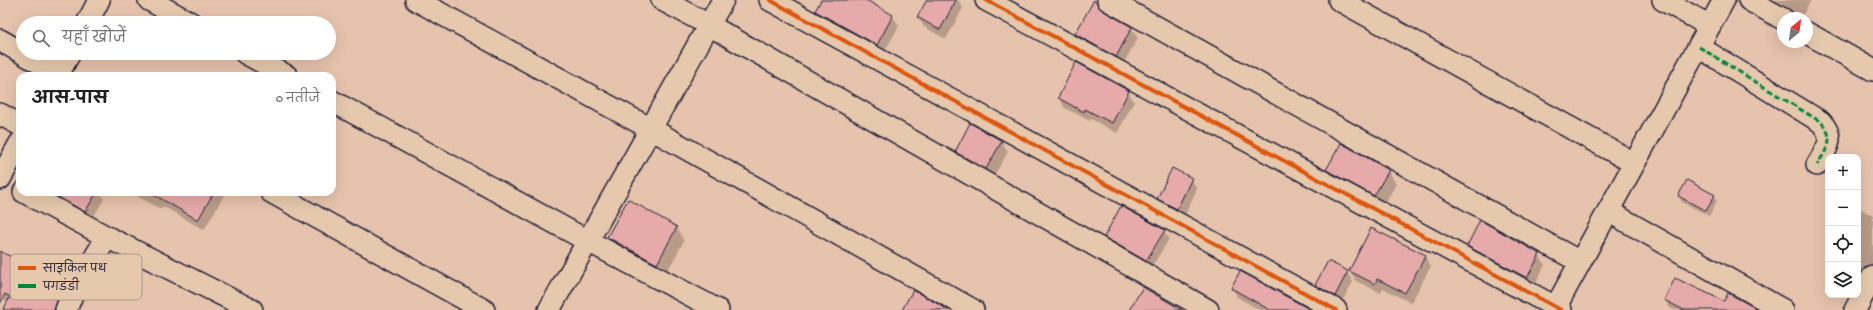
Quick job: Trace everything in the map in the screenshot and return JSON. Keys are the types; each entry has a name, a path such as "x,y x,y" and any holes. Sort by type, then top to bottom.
{"street":[{"path":"91,16 99,0"},
{"path":"149,0 178,16"},
{"path":"416,0 651,129 973,310"},
{"path":"662,0 710,25 1208,310"},
{"path":"549,310 723,0"},
{"path":"770,0 1336,310"},
{"path":"986,0 1557,309 1580,262 1724,0"},
{"path":"1108,0 1580,262"},
{"path":"1340,0 1634,163"},
{"path":"1663,0 1710,26"},
{"path":"1749,0 1777,16"},
{"path":"1813,36 1873,70"},
{"path":"0,40 16,49"},
{"path":"1699,47 1821,122 1827,129 1830,136 1829,143 1817,165"},
{"path":"34,60 54,72"},
{"path":"60,72 66,60"},
{"path":"258,60 280,72"},
{"path":"336,103 588,241 718,310"},
{"path":"0,114 16,123"},
{"path":"16,150 0,179 16,188"},
{"path":"31,196 141,254"},
{"path":"278,196 484,310"},
{"path":"1608,211 1783,310"},
{"path":"97,254 107,237"},
{"path":"142,255 252,310"},
{"path":"1855,310 1873,276"},
{"path":"66,310 70,300"}],"building":[{"path":"821,0 866,0 893,15 877,45 815,11"},
{"path":"927,0 956,0 940,30 917,17"},
{"path":"1094,0 1102,10 1132,27 1116,57 1075,34"},
{"path":"1076,62 1129,91 1112,123 1085,109 1084,112 1058,98"},
{"path":"970,123 1002,141 986,169 955,152"},
{"path":"1341,143 1389,170 1374,196 1326,170"},
{"path":"1172,168 1192,178 1177,209 1157,199"},
{"path":"1687,180 1715,195 1706,211 1678,196"},
{"path":"56,196 95,196 85,212"},
{"path":"156,196 212,196 198,220"},
{"path":"628,199 677,227 657,264 607,237"},
{"path":"1121,206 1165,230 1146,261 1104,237"},
{"path":"1480,220 1540,254 1527,278 1467,246"},
{"path":"1371,228 1426,255 1405,293 1377,279 1375,284 1349,271"},
{"path":"0,251 10,256 10,297 5,294 0,304"},
{"path":"1328,261 1348,271 1335,296 1315,285"},
{"path":"1240,271 1311,310 1270,310 1231,288"},
{"path":"1675,278 1724,301 1728,293 1759,310 1684,310 1664,300"},
{"path":"1143,287 1182,310 1129,310"},
{"path":"913,290 949,310 902,310"},
{"path":"10,297 10,300 57,300 54,310 3,310"}],"marked path":[{"path":"1699,47 1821,122 1826,128 1829,139 1827,148 1817,165"}],"cycle path":[{"path":"770,0 1336,310"},
{"path":"986,0 1561,310"}]}
